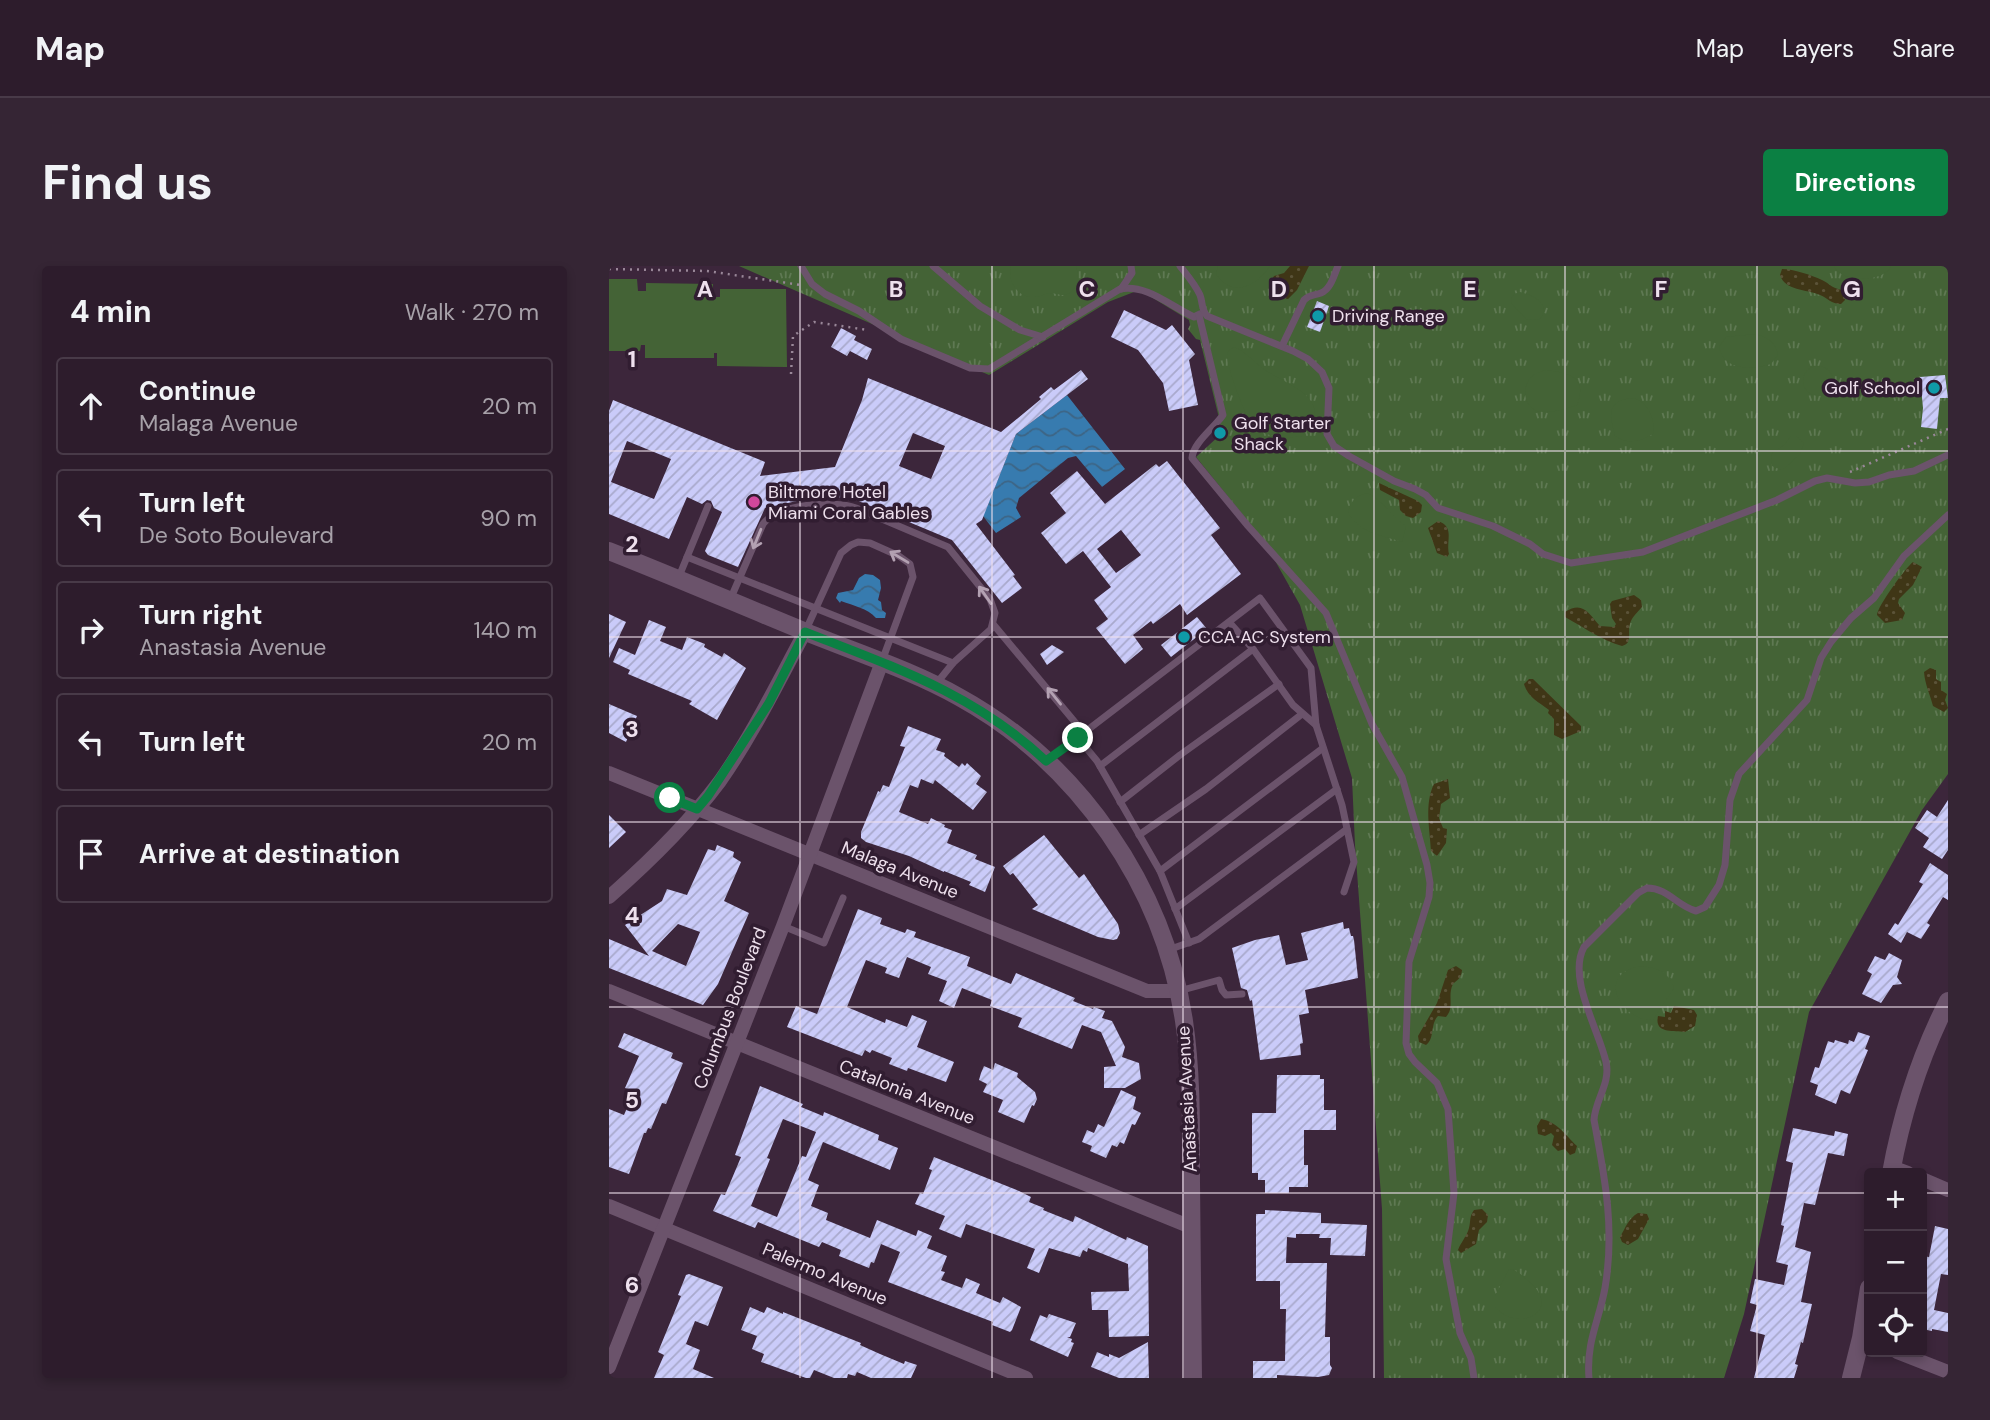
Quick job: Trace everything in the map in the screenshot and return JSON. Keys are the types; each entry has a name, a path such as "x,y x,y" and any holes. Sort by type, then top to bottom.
{"street":[{"name":"Anastasia Avenue","path":"609,551 882,662 935,685 985,713 1046,761 1081,798 1114,840 1152,908 1168,950 1184,1021 1189,1074 1193,1378"},
{"path":"609,897 660,850 697,809 725,772 769,703 805,632"},
{"name":"Columbus Boulevard","path":"609,1367 783,926 882,662"},
{"name":"Malaga Avenue","path":"609,773 1147,990 1178,991"},
{"name":"Catalonia Avenue","path":"609,991 1191,1227"},
{"path":"1897,1168 1905,1107 1927,1047 1947,1004"},
{"path":"1927,1181 1948,1190"},
{"name":"Palermo Avenue","path":"609,1206 1026,1378"},
{"path":"1851,1378 1864,1342"},
{"path":"1910,1357 1948,1372"}],"lane":[{"path":"801,266 815,286 901,339 970,368 989,369 1120,289 1132,273 1131,266"},
{"path":"933,266 980,306 1020,330 1043,337"},
{"path":"1180,266 1201,298 1201,314 1223,415 1193,449 1192,458 1248,526 1326,613 1372,724 1402,777 1427,865 1429,897 1409,962 1406,1042 1409,1054 1415,1062 1437,1083 1448,1109 1454,1175 1445,1259 1460,1334 1471,1358 1474,1378"},
{"path":"1282,346 1304,300 1309,294 1320,293 1328,288 1338,266"},
{"path":"1120,289 1142,289 1194,317 1201,314 1207,316 1308,359 1322,372 1329,388 1327,434 1335,446 1380,474 1426,495 1438,508 1493,526 1555,559 1571,563 1643,552 1777,500 1815,481 1826,478 1855,484 1869,482 1914,471 1948,455"},
{"path":"730,600 763,524 772,514 784,510 842,504 856,508 948,547 990,599 995,613 993,624 987,633 953,663 935,685"},
{"path":"678,579 708,506"},
{"path":"1589,1378 1590,1337 1605,1287 1609,1245 1609,1199 1594,1120 1594,1111 1607,1073 1581,982 1579,957 1584,947 1647,888 1666,892 1686,908 1696,911 1705,907 1719,885 1725,865 1730,800 1738,774 1807,700 1821,658 1831,642 1851,618 1874,598 1904,556 1948,515"},
{"path":"805,632 841,553 858,542 880,547 905,559 910,564 913,578 882,662"},
{"path":"687,557 953,663"},
{"path":"1046,761 1230,624 1260,598 1311,668 1316,725 1337,789 1354,862 1344,892"},
{"path":"993,624 1024,659 1100,766 1160,871 1189,943"},
{"path":"1230,624 1253,649 1302,713 1316,725"},
{"path":"1100,766 1253,649"},
{"path":"1120,802 1279,684"},
{"path":"1139,835 1206,789 1302,713"},
{"path":"1160,871 1323,748"},
{"path":"1175,909 1337,789"},
{"path":"1168,950 1199,939 1347,829"},
{"path":"783,926 824,943 843,898"},
{"path":"1178,991 1219,979 1226,995 1242,994"}],"path":[{"path":"609,268 707,271 815,286"},
{"path":"791,374 793,336 814,322 892,333"},
{"path":"1835,480 1948,429"}],"green space":[{"path":"739,266 1948,266 1948,774 1922,810 1809,1012 1744,1314 1724,1378 1384,1378 1382,1209 1352,778 1300,605 1264,541 1196,457 1220,435 1220,422 1200,340 1188,329 1189,320 1143,292 1134,292 1108,302 989,375"},
{"path":"1011,266 1076,266 1078,276 1071,292 1028,297 1018,291 1012,282"},
{"path":"1218,266 1270,266 1251,284 1237,288 1223,282 1216,274"},
{"path":"1834,266 1891,266 1880,276 1862,279 1844,276"},
{"path":"609,279 637,279 638,291 646,291 646,283 713,284 713,297 720,297 720,289 786,289 787,367 717,366 717,353 714,353 714,358 645,358 645,345 641,345 640,351 609,351"},
{"path":"1520,292 1535,298 1543,305 1543,315 1539,320 1526,319 1512,304 1514,294"},
{"path":"1755,334 1773,343 1778,355 1771,364 1740,367 1727,361 1722,355 1719,347 1726,337"},
{"path":"1234,347 1306,396 1315,413 1312,423 1302,436 1275,436 1262,432 1251,423 1236,390 1227,360 1228,352"},
{"path":"1818,366 1829,370 1833,381 1829,392 1818,396 1807,392 1803,381 1807,370"},
{"path":"1546,370 1568,375 1578,382 1580,395 1577,405 1547,412 1537,411 1528,404 1525,393 1528,382 1535,374"},
{"path":"1631,398 1646,406 1652,416 1654,428 1653,434 1629,441 1615,436 1611,411 1617,403"},
{"path":"1791,436 1796,436 1804,443 1800,454 1781,470 1772,466 1771,454"},
{"path":"1367,493 1406,526 1402,542 1364,529 1352,519 1348,512 1354,499"},
{"path":"1642,966 1662,972 1674,988 1653,1020 1642,1019 1623,1006 1616,987 1619,978 1627,970"},
{"path":"1509,1269 1519,1273 1538,1291 1542,1300 1535,1315 1516,1319 1495,1307 1495,1296"}],"sand":[{"path":"1290,266 1309,266 1297,290 1288,299 1278,297 1271,290 1270,283 1274,276 1284,273"},
{"path":"1782,269 1808,274 1843,290 1845,300 1838,304 1820,295 1791,287 1780,275"},
{"path":"1379,483 1418,501 1422,505 1421,512 1413,518 1406,516 1400,510 1399,500 1380,490"},
{"path":"1438,521 1448,530 1447,557 1437,553 1428,528"},
{"path":"1913,562 1922,567 1913,585 1899,599 1898,603 1905,613 1902,620 1885,623 1877,615 1878,611 1892,587"},
{"path":"1634,595 1641,600 1642,607 1631,621 1626,645 1622,646 1600,637 1565,617 1565,612 1577,607 1589,613 1600,626 1614,627 1616,624 1612,618 1610,604 1612,601"},
{"path":"1930,668 1936,670 1936,679 1941,682 1941,690 1947,694 1945,700 1948,708 1944,712 1933,706 1926,685 1924,672"},
{"path":"1533,679 1581,726 1581,731 1562,739 1554,735 1554,719 1548,713 1549,710 1526,689 1524,684"},
{"path":"1448,779 1450,798 1441,804 1439,818 1443,828 1447,829 1446,843 1437,856 1431,851 1429,800 1434,784"},
{"path":"1456,966 1462,970 1451,988 1449,1013 1446,1017 1438,1016 1431,1039 1426,1045 1419,1042 1418,1036 1437,1003 1448,970"},
{"path":"1674,1006 1694,1010 1697,1015 1695,1026 1685,1032 1665,1030 1659,1026 1658,1016 1665,1017 1665,1011 1671,1013"},
{"path":"1541,1119 1565,1133 1577,1146 1575,1153 1570,1155 1565,1149 1558,1151 1552,1145 1554,1136 1551,1133 1545,1136 1538,1134 1537,1126"},
{"path":"1482,1209 1488,1215 1487,1222 1479,1230 1476,1244 1461,1253 1458,1250 1468,1231 1472,1212"},
{"path":"1638,1213 1647,1214 1649,1219 1638,1239 1628,1245 1622,1242 1620,1237 1629,1221"}],"water":[{"path":"1067,395 1125,469 1102,487 1076,456 1068,458 1019,498 1016,508 1021,517 996,533 983,516 1016,434"},
{"path":"865,574 880,580 878,600 886,613 885,618 876,618 860,608 841,601 840,603 836,598 838,593 853,590 859,578"}],"building":[{"name":"Driving Range","path":"1317,301 1329,306 1320,332 1307,327"},
{"path":"1124,310 1166,330 1172,325 1195,354 1189,360 1198,405 1169,411 1163,383 1138,350 1111,337"},
{"path":"841,328 856,336 854,340 872,349 867,360 850,351 847,356 831,347"},
{"name":"Biltmore Hotel Miami Coral Gables","path":"1081,370 1088,379 1016,434 982,520 976,524 1022,588 1002,603 952,540 849,497 806,499 765,508 738,567 708,555 705,551 722,512 714,508 711,501 707,500 702,504 687,497 669,539 609,514 609,411 613,400 765,462 760,476 835,467 868,378 1001,432 1041,399 1039,397 1051,387 1054,390","holes":["913,433 945,446 931,479 899,466","627,441 671,459 654,499 611,482"]},
{"path":"1945,375 1948,398 1940,398 1937,429 1921,427 1923,408 1920,377"},
{"path":"1167,461 1220,528 1211,535 1241,574 1187,615 1180,604 1153,624 1151,621 1133,635 1143,649 1125,664 1096,628 1108,619 1094,600 1111,587 1083,551 1066,564 1041,533 1066,513 1050,493 1077,471 1105,504 1156,464 1159,467","holes":["1121,530 1141,555 1116,573 1097,549"]},
{"path":"609,614 626,622 609,658"},
{"name":"CCA AC System","path":"1197,617 1207,629 1171,657 1161,645"},
{"path":"649,620 666,627 660,641 682,650 687,637 705,644 704,647 722,657 724,653 746,668 717,720 689,704 692,701 628,674 630,670 613,662 619,648 635,655"},
{"path":"1052,645 1064,652 1047,665 1040,654"},
{"path":"609,704 637,716 626,742 609,733"},
{"path":"908,726 941,739 936,750 945,753 944,756 959,767 962,763 965,766 967,763 981,776 976,784 987,792 973,810 935,780 933,784 921,779 918,788 910,785 899,812 928,824 931,818 945,825 944,827 952,830 947,843 977,855 975,859 995,867 985,892 969,885 971,882 861,838 878,791 880,792 883,785 889,787 905,747 900,746"},
{"path":"1948,800 1948,850 1942,859 1923,847 1929,838 1915,828 1927,810 1937,817"},
{"path":"609,815 626,832 609,848"},
{"path":"1044,835 1079,878 1084,874 1118,924 1120,933 1117,939 1098,937 1032,909 1038,905 1013,873 1010,875 1003,866"},
{"path":"717,845 734,852 733,857 741,862 724,901 749,913 718,984 703,1005 609,968 609,939 649,956 625,925 662,901 667,889 687,895 708,849 715,851","holes":["678,924 700,932 686,966 652,951"]},
{"path":"1930,863 1948,875 1948,900 1943,897 1927,923 1930,925 1921,939 1907,932 1901,943 1888,934 1895,923 1898,925 1923,884 1919,882"},
{"path":"858,909 882,918 880,924 905,933 907,929 916,932 914,937 970,957 967,966 1011,984 1016,973 1075,998 1073,1001 1105,1011 1102,1018 1112,1021 1125,1047 1122,1057 1139,1063 1141,1079 1125,1088 1104,1088 1104,1067 1116,1066 1101,1032 1082,1025 1072,1049 1018,1027 1022,1018 990,1006 992,1000 962,988 954,1008 939,1001 947,981 928,974 931,967 907,957 899,978 885,973 887,968 866,960 847,1007 885,1023 886,1019 907,1027 912,1015 927,1021 917,1047 954,1062 946,1082 889,1064 892,1058 872,1050 870,1053 865,1050 862,1056 787,1027 796,1006 817,1014"},
{"path":"1343,922 1344,929 1349,928 1353,936 1358,978 1305,990 1309,1013 1299,1015 1303,1043 1300,1044 1301,1055 1260,1060 1252,1000 1250,1001 1247,990 1241,988 1232,948 1279,935 1286,965 1308,960 1301,933"},
{"path":"1889,953 1902,960 1897,977 1902,984 1893,985 1881,1003 1862,994 1872,974 1867,971 1875,956 1885,960"},
{"path":"1858,1032 1870,1036 1865,1049 1868,1050 1850,1094 1841,1090 1836,1104 1815,1095 1818,1085 1810,1082 1815,1067 1819,1068 1828,1041 1848,1044 1849,1040 1854,1042"},
{"path":"624,1033 673,1053 671,1058 683,1063 666,1104 662,1103 651,1129 648,1128 644,1133 629,1174 609,1167 609,1109 624,1115 634,1091 625,1088 639,1056 618,1047"},
{"path":"995,1063 1018,1073 1017,1077 1035,1092 1037,1099 1024,1123 998,1112 1003,1100 983,1092 987,1084 979,1080 981,1073 984,1066 993,1070"},
{"path":"1277,1075 1320,1075 1320,1079 1324,1079 1324,1110 1336,1110 1336,1130 1304,1130 1304,1165 1308,1165 1308,1187 1289,1187 1289,1193 1265,1193 1265,1180 1258,1180 1258,1173 1252,1173 1252,1113 1276,1113"},
{"path":"760,1086 803,1104 801,1107 823,1116 824,1112 879,1135 878,1140 898,1148 890,1170 823,1142 808,1180 819,1185 811,1206 828,1213 826,1220 870,1238 877,1220 916,1236 918,1230 932,1236 927,1248 947,1256 941,1271 945,1272 941,1280 962,1288 966,1278 980,1284 976,1293 1000,1303 1003,1297 1021,1307 1012,1330 1010,1332 992,1325 993,1322 888,1282 900,1252 881,1244 874,1263 871,1262 869,1268 839,1256 841,1250 822,1242 819,1247 758,1222 755,1228 713,1211 721,1194 725,1195 741,1157 735,1155","holes":["783,1119 816,1132 806,1157 802,1156 777,1217 751,1206"]},
{"path":"1121,1090 1136,1097 1133,1109 1141,1113 1135,1125 1132,1124 1124,1144 1120,1142 1117,1147 1112,1145 1106,1158 1090,1151 1092,1146 1082,1142 1087,1130 1094,1133 1098,1124 1104,1127"},
{"path":"1793,1128 1834,1136 1835,1131 1848,1134 1844,1156 1828,1153 1815,1205 1804,1203 1795,1247 1811,1252 1801,1302 1812,1304 1795,1364 1798,1365 1794,1378 1754,1378 1765,1335 1750,1331 1757,1305 1750,1303 1755,1279 1784,1285 1788,1265 1776,1262 1793,1163 1786,1161"},
{"path":"934,1157 1019,1191 1031,1197 1029,1202 1044,1208 1043,1210 1073,1222 1075,1216 1126,1240 1127,1237 1148,1246 1149,1336 1109,1337 1108,1310 1092,1310 1091,1292 1129,1291 1128,1264 1088,1248 1087,1252 1083,1250 1080,1257 1049,1248 1039,1273 1027,1268 1035,1249 966,1224 961,1238 939,1229 945,1216 915,1204 920,1193 923,1194"},
{"path":"1265,1210 1321,1213 1321,1223 1367,1225 1365,1256 1330,1255 1331,1238 1319,1238 1320,1234 1296,1234 1296,1238 1287,1237 1286,1263 1327,1263 1325,1337 1330,1337 1332,1368 1329,1375 1253,1378 1253,1361 1285,1361 1286,1309 1280,1309 1280,1281 1256,1281 1256,1214 1265,1214"},
{"path":"1935,1226 1948,1229 1948,1275 1941,1274 1934,1310 1948,1313 1948,1332 1927,1330 1929,1257"},
{"path":"686,1275 723,1287 708,1326 695,1321 686,1344 700,1350 693,1369 714,1378 654,1378 664,1355 658,1352 681,1296 678,1295"},
{"path":"750,1307 764,1313 767,1307 783,1312 861,1343 860,1345 904,1364 905,1361 917,1365 911,1378 871,1378 857,1372 855,1376 848,1374 847,1378 834,1378 814,1370 810,1378 806,1378 761,1362 764,1354 752,1349 757,1336 741,1330"},
{"path":"1049,1314 1076,1323 1070,1337 1067,1337 1074,1343 1068,1357 1030,1340 1040,1315 1047,1318"},
{"path":"1148,1342 1149,1378 1119,1378 1091,1367 1097,1352 1119,1358"}],"place":[{"name":"Driving Range","path":"1318,316"},
{"name":"Golf School","path":"1934,388"},
{"name":"Golf Starter Shack","path":"1220,433"},
{"name":"Biltmore Hotel Miami Coral Gables","path":"754,502"},
{"name":"CCA AC System","path":"1184,637"}],"route":[{"path":"670,798 697,809 708,796 769,703 805,632 902,670 960,697 1021,739 1046,761 1078,738"}]}
